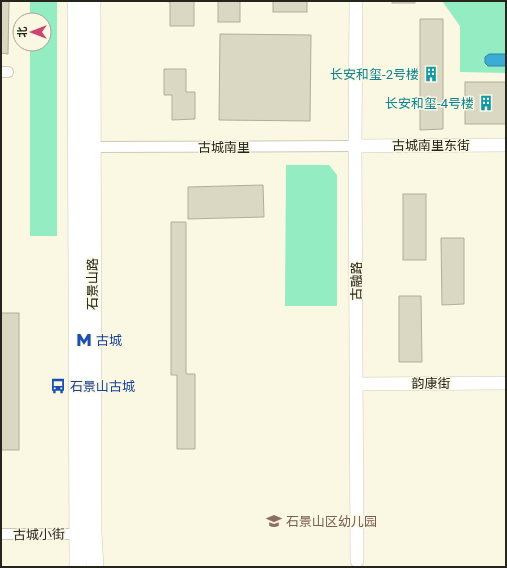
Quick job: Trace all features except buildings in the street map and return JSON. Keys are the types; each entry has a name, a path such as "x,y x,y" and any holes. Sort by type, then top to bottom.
{"main road":[{"name":"石景山路","path":"76,1 78,567"},
{"name":"石景山路","path":"92,1 93,533 95,567"}],"street":[{"name":"古融路","path":"356,1 355,146 358,560"},
{"name":"古城南里东街","path":"355,146 506,145"},
{"name":"古城南里","path":"92,147 355,146"},
{"name":"韵康街","path":"357,384 506,383"},
{"name":"古城小街","path":"1,534 78,534"}],"green space":[{"path":"30,1 57,1 57,236 30,236 30,52 52,52 52,12 30,12"},
{"path":"442,1 505,1 506,73 460,72 460,26"},
{"path":"286,165 329,165 337,175 337,306 285,306"}],"water":[{"path":"489,54 506,54 506,66 488,66 485,63 485,57"}],"place":[{"name":"长安和玺-2号楼","path":"431,74"},
{"name":"长安和玺-4号楼","path":"486,103"},
{"name":"古城","path":"84,340"},
{"name":"石景山古城","path":"58,386"},
{"name":"石景山区幼儿园","path":"274,521"}]}
